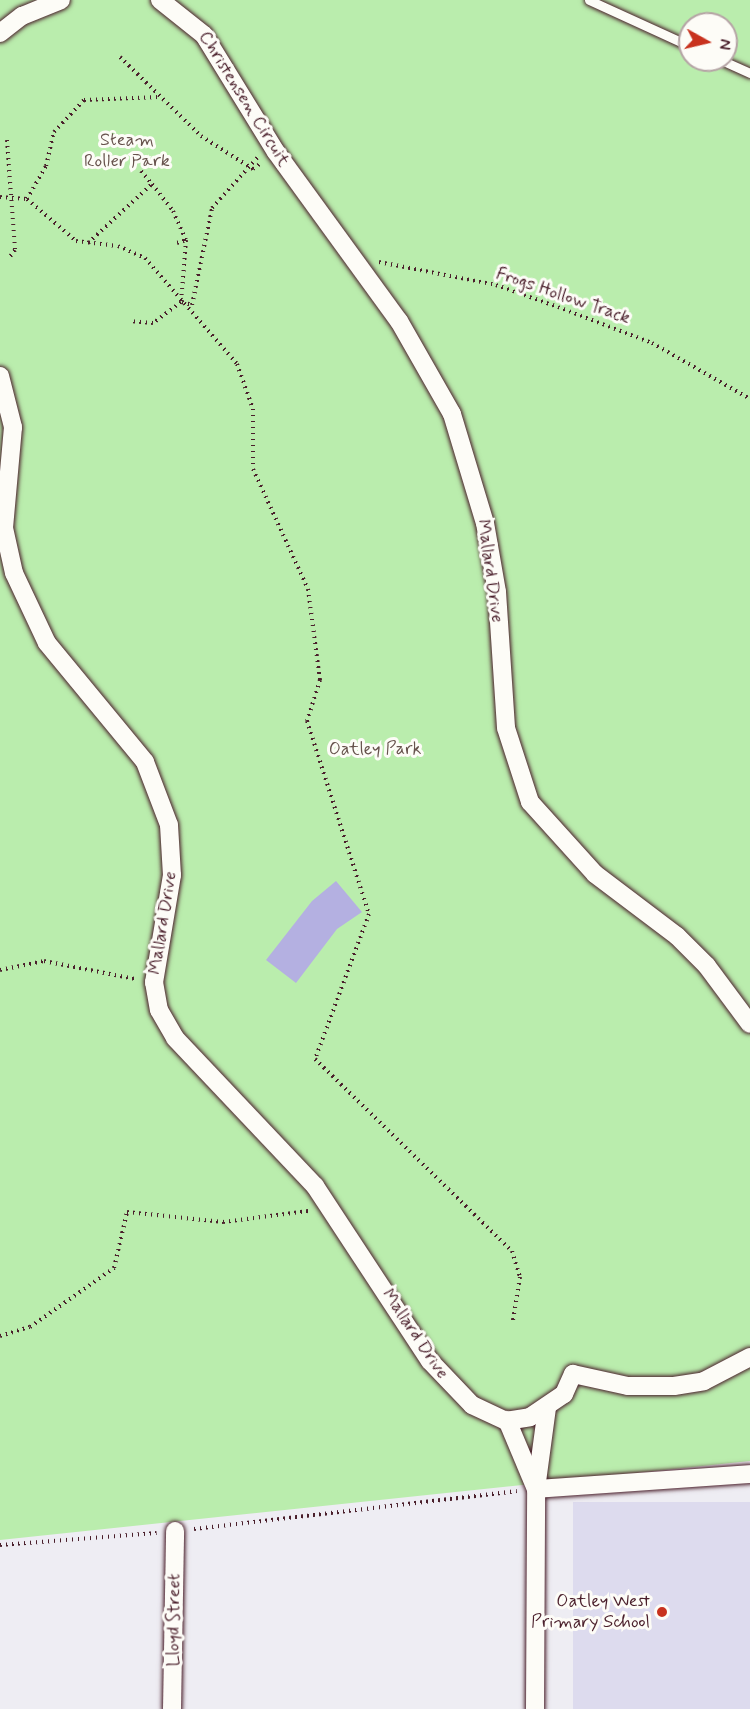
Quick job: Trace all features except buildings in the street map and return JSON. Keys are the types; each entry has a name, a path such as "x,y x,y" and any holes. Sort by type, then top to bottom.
{"street":[{"path":"0,33 22,16 61,0"},
{"name":"Christensen Circuit","path":"160,0 204,35 276,153 318,210"},
{"name":"Mallard Drive","path":"318,210 425,363 462,441 493,563 506,728 530,802 595,874 707,966 750,1024"},
{"name":"Mallard Drive","path":"0,376 13,427 4,528 14,573 47,644 145,762 169,825 172,875 154,982 159,1010 176,1038 332,1208 454,1391 507,1420"},
{"path":"536,1489 507,1420 547,1408 564,1395 573,1374 628,1386 674,1386 704,1381 750,1357"},
{"path":"535,1709 536,1489 547,1408"},
{"path":"536,1489 750,1474"},
{"name":"Lloyd Street","path":"172,1709 175,1532"}],"lane":[{"path":"589,0 678,41"}],"path":[{"path":"120,57 158,97 201,136 250,167 260,164"},
{"path":"27,200 46,166 54,132 84,100 158,97"},
{"path":"7,140 15,250 9,258"},
{"path":"181,302 192,305 212,208 264,152 276,153"},
{"path":"132,321 153,323 181,302 186,240 152,184 141,171"},
{"path":"87,243 152,184"},
{"path":"0,197 27,200 76,241 118,246 145,258 237,364 253,409 253,469 308,589 320,680 307,721 369,914 315,1059 512,1251 520,1277 513,1320"},
{"path":"177,243 186,240"},
{"name":"Frogs Hollow Track","path":"352,257 496,285 558,307 652,343 750,399"},
{"path":"0,970 44,961 154,982"},
{"path":"0,1336 30,1327 114,1268 126,1212 223,1222 332,1208"},
{"path":"0,1545 175,1532 536,1489"}],"shaded area":[{"name":"Oatley West Primary School","path":"573,1502 750,1502 750,1709 573,1709"}],"green space":[{"name":"Oatley Park","path":"0,0 750,0 750,1461 0,1540"}],"place":[{"name":"Oatley West Primary School","path":"662,1612"}],"park label":[{"name":"Steam Roller Park","path":"127,151"}]}
